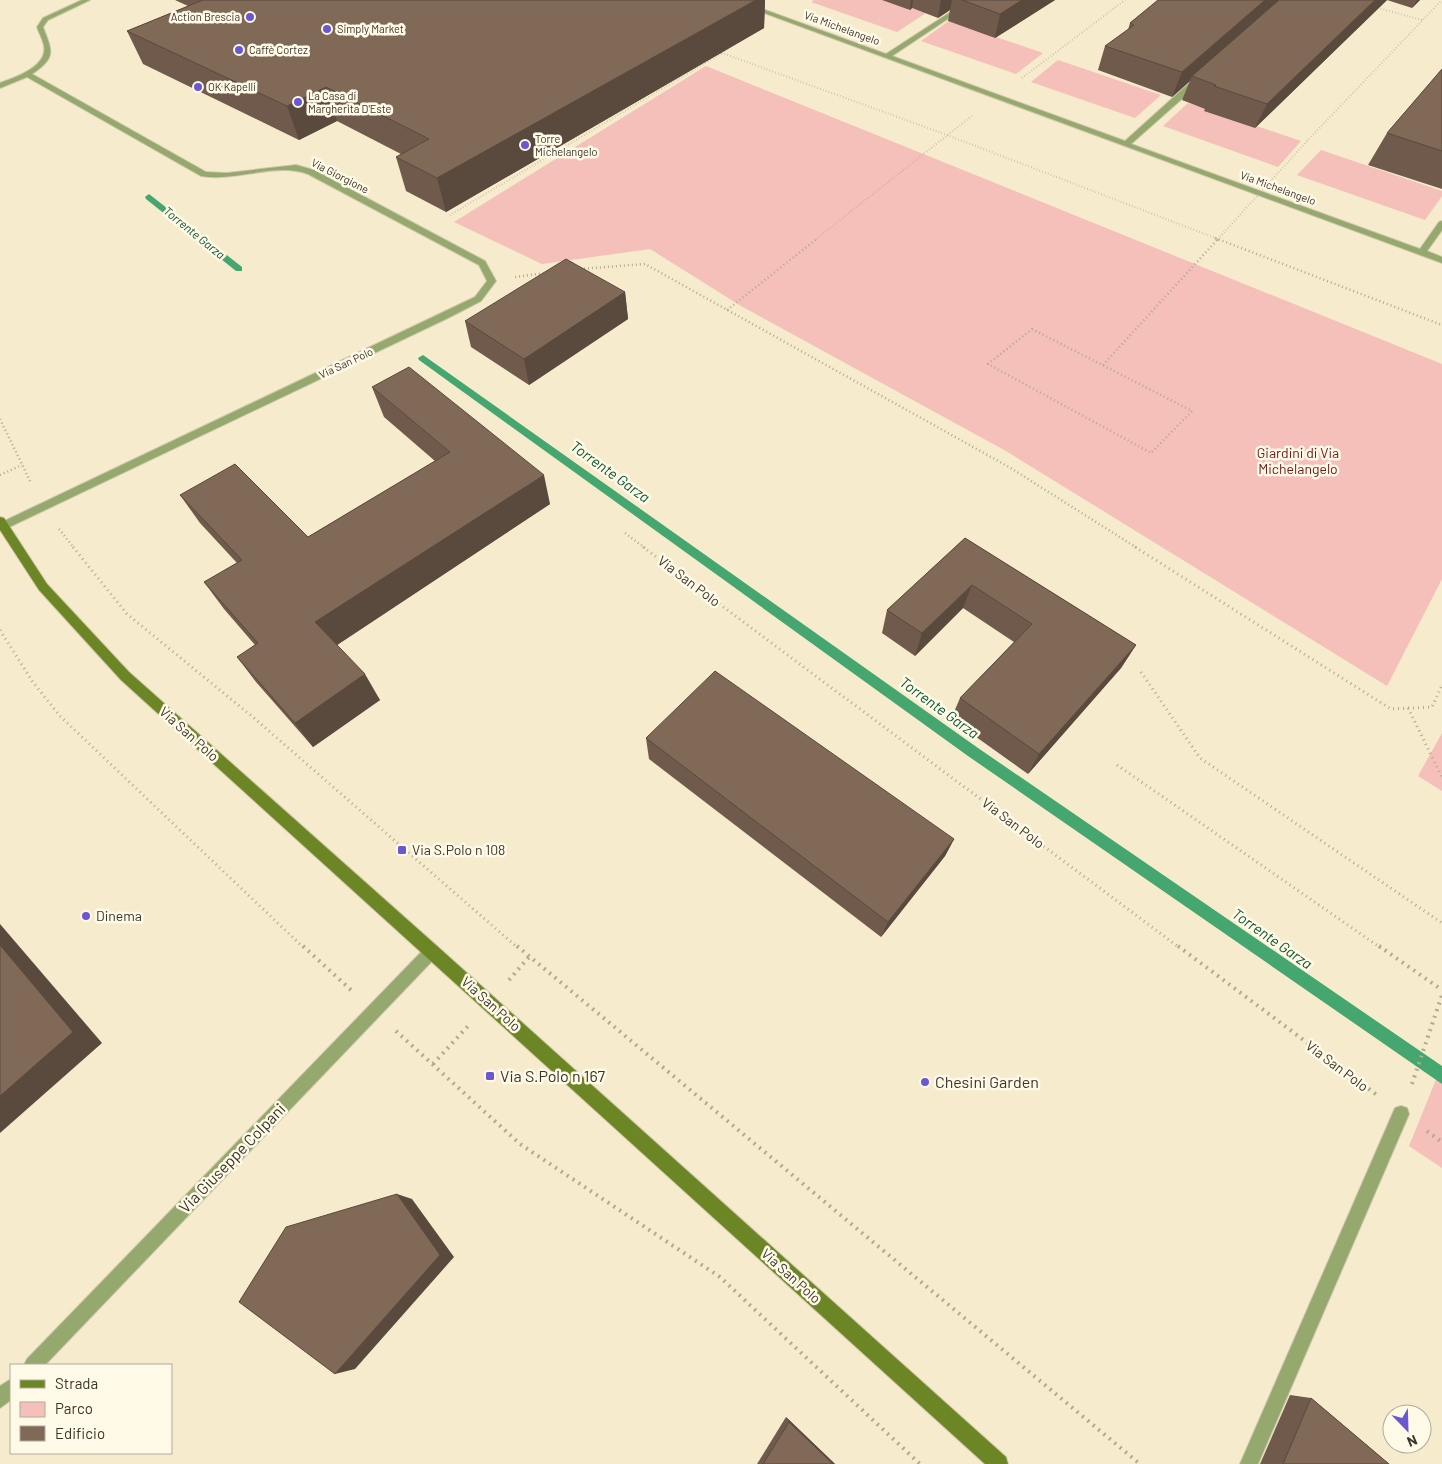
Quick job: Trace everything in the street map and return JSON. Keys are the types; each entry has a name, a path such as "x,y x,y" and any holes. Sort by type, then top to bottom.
{"main road":[{"name":"Via San Polo","path":"1,523 43,587 125,676 999,1464"}],"street":[{"path":"0,86 28,74 40,63 48,49 40,27 45,18 87,0"},
{"name":"Via Michelangelo","path":"732,0 1442,260"},
{"name":"Via Michelangelo","path":"887,56 973,0"},
{"path":"1126,144 1207,72"},
{"name":"Via Giorgione","path":"28,74 204,174 227,176 296,167 311,172 482,263 492,281"},
{"path":"1422,253 1442,224"},
{"name":"Via San Polo","path":"1,523 43,507 462,307 478,299 492,281"},
{"name":"Via Giuseppe Colpani","path":"34,1364 432,951"},
{"path":"1249,1464 1402,1114"},
{"path":"0,1399 10,1389"}],"path":[{"path":"997,96 1125,0"},
{"path":"1103,365 1307,141 1442,0"},
{"path":"1367,5 1422,20"},
{"path":"422,232 729,47"},
{"path":"722,52 948,135 1442,325"},
{"path":"728,310 948,135"},
{"path":"573,269 645,264 1009,466 1391,709 1432,707 1442,685"},
{"path":"492,281 554,272"},
{"path":"1032,329 1103,365 1192,411 1150,452 988,364 1032,329"},
{"path":"0,419 43,507 71,546 128,614 254,718 529,958 1140,1464"},
{"path":"0,475 22,465"},
{"name":"Via San Polo","path":"625,533 1402,1114"},
{"path":"0,630 32,681 60,716 266,912 520,1144 720,1277 920,1464"},
{"path":"1141,672 1200,758 1442,923"},
{"path":"1408,708 1442,777"},
{"path":"1117,765 1442,990"},
{"path":"1402,1114 1442,995"}],"green space":[{"path":"814,0 888,0 926,13 897,32 811,2"},
{"path":"949,21 1043,53 1016,74 921,41"},
{"path":"1058,60 1161,95 1135,118 1031,82"},
{"name":"Giardini di Via Michelangelo","path":"706,66 1442,364 1442,579 1387,686 1006,451 741,306 650,249 542,264 454,222"},
{"path":"1188,103 1301,141 1278,167 1163,126"},
{"path":"1321,150 1442,191 1442,196 1425,220 1297,175"},
{"path":"1442,733 1442,791 1418,776"},
{"path":"1442,1065 1442,1168 1409,1146"}],"building":[{"path":"203,0 756,0 437,178 396,157 429,139 326,87 287,106 127,31"},
{"path":"962,0 1022,0 1000,14"},
{"path":"1158,0 1265,0 1182,72 1105,46 1134,25 1130,23"},
{"path":"1279,0 1375,0 1267,104 1214,86 1216,85 1192,76"},
{"path":"1442,69 1442,151 1387,133"},
{"path":"566,259 625,292 524,359 465,321"},
{"path":"409,367 544,475 315,622 365,674 295,723 237,657 258,643 204,582 242,560 180,495 235,464 308,537 450,452 372,387"},
{"path":"965,538 1136,645 1039,754 960,698 1032,624 972,585 922,633 887,610"},
{"path":"715,671 954,839 888,922 646,738"},
{"path":"0,945 73,1032 0,1096"},
{"path":"397,1194 440,1255 335,1374 239,1302 286,1227"},
{"path":"1311,1398 1389,1464 1283,1464"},
{"path":"789,1422 833,1464 763,1464"}],"waterway":[{"name":"Torrente Garza","path":"149,197 239,269"},
{"name":"Torrente Garza","path":"423,358 973,752 1442,1076"}],"place":[{"name":"Action Brescia","path":"250,17"},
{"name":"Simply Market","path":"327,29"},
{"name":"Caffè Cortez","path":"239,50"},
{"name":"OK Kapelli","path":"198,87"},
{"name":"La Casa di Margherita D'Este","path":"298,102"},
{"name":"Torre Michelangelo","path":"525,145"},
{"name":"Via S.Polo n 108","path":"402,850"},
{"name":"Dinema","path":"86,916"},
{"name":"Via S.Polo n 167","path":"490,1076"},
{"name":"Chesini Garden","path":"925,1082"}]}
